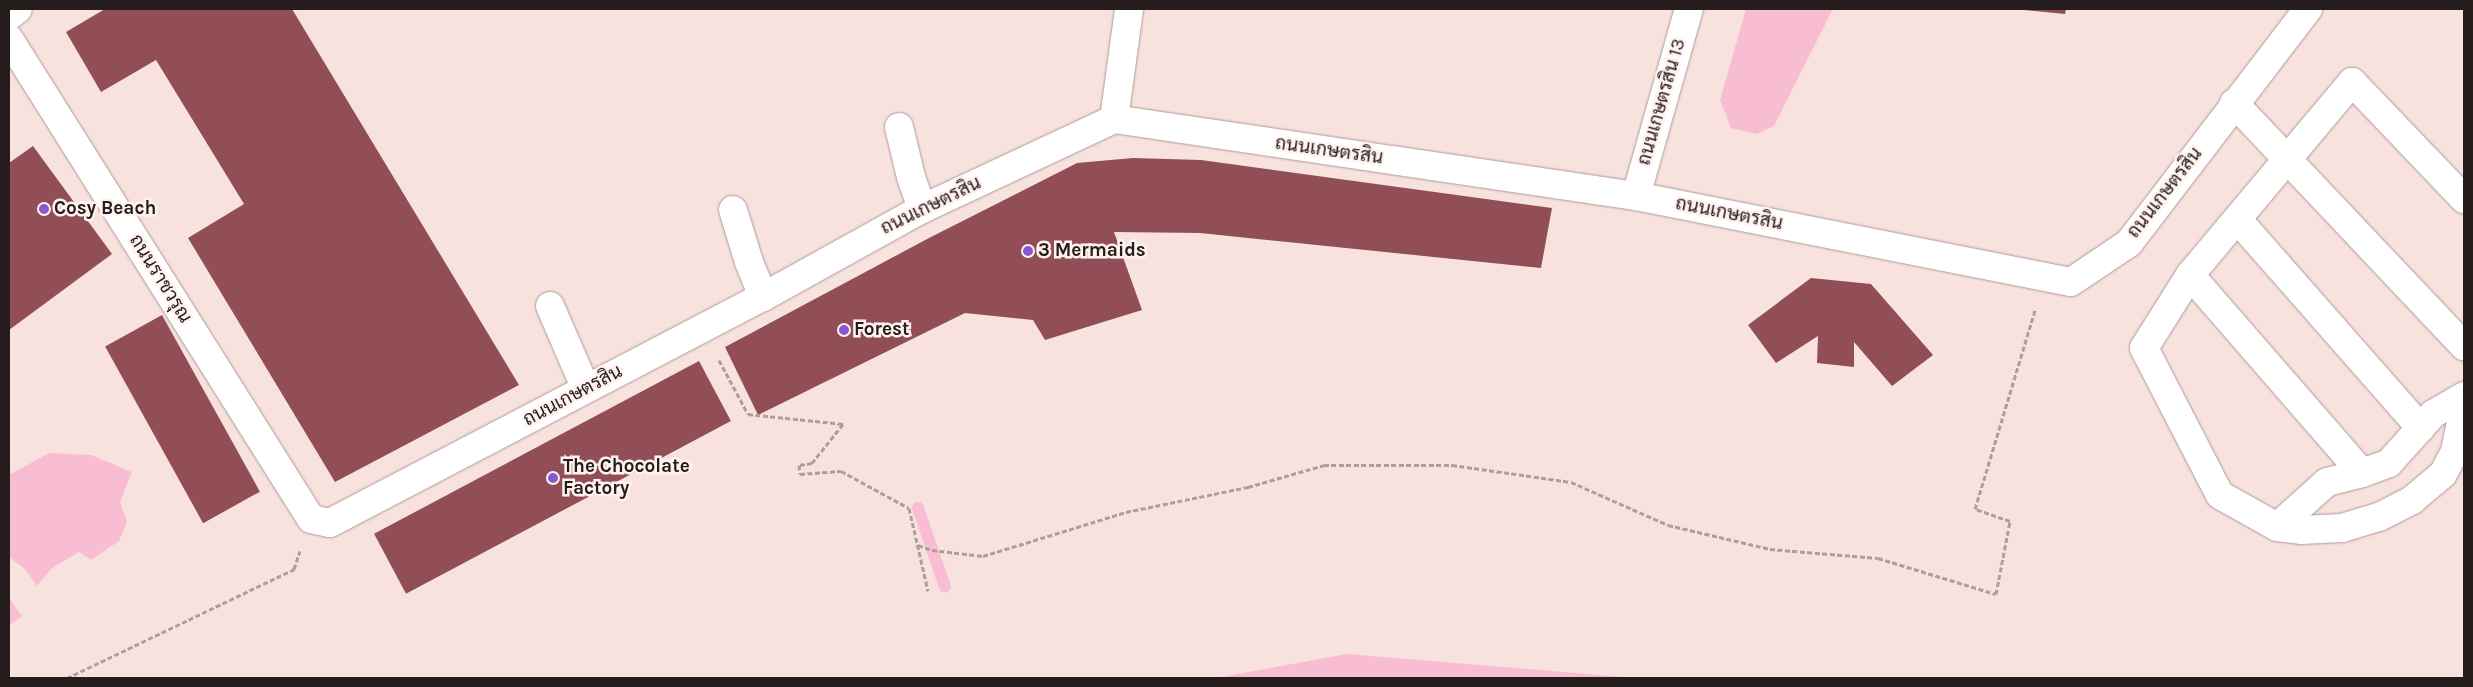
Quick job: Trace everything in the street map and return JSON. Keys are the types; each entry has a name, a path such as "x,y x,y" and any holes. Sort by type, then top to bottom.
{"street":[{"path":"9,16 18,9"},
{"path":"1114,119 1130,9"},
{"name":"ถนนเกษตรสิน 13","path":"1636,196 1689,9"},
{"name":"ถนนเกษตรสิน","path":"311,519 330,523 763,297 922,209 1114,119 1636,196 2071,282 2129,242 2308,9"},
{"name":"ถนนราชวรุณ","path":"9,40 311,519"},
{"path":"2464,199 2352,82 2190,275 2144,348 2220,495 2277,527 2301,530 2342,528 2380,517 2412,500 2443,474 2455,451 2464,408"},
{"path":"2234,103 2464,346"},
{"path":"899,127 910,177 922,209"},
{"path":"733,210 763,297"},
{"path":"2238,220 2421,428"},
{"path":"2190,275 2362,473"},
{"path":"550,306 586,389"},
{"path":"2277,527 2327,482 2362,473 2389,463 2433,414 2464,396"}],"path":[{"path":"918,545 932,550 983,556 1126,512 1248,487 1324,465 1452,464 1571,482 1668,525 1770,549 1878,558 1996,594 2010,521 1975,509 2045,276"},
{"path":"703,328 748,414 843,424 812,463 799,465 800,474 841,471 909,508 928,591"},
{"path":"67,678 294,569 311,519"}],"shaded area":[{"path":"1746,9 1833,9 1774,126 1757,134 1731,128 1720,100"},
{"path":"49,453 91,455 132,472 120,502 127,522 119,541 91,560 79,552 52,568 37,586 25,569 9,557 9,475"},
{"path":"9,598 22,616 9,625"},
{"path":"1347,654 1634,678 1216,678"}],"building":[{"path":"105,9 292,9 519,385 335,482 188,238 244,204 156,60 101,92 66,32"},
{"path":"2014,9 2066,9 2065,14"},
{"name":"Cosy Beach","path":"33,146 112,254 9,330 9,163"},
{"name":"3 Mermaids","path":"1133,158 1201,160 1552,208 1541,268 1200,233 1114,232 1142,310 1045,340 1033,320 965,313 758,415 725,347 929,238 1077,163"},
{"path":"1811,278 1871,284 1933,355 1892,386 1854,342 1854,367 1817,363 1818,336 1776,363 1748,325"},
{"path":"162,315 260,492 203,523 105,347"},
{"name":"The Chocolate Factory","path":"699,361 731,421 406,594 374,534"}],"waterway":[{"path":"918,508 945,587"}],"place":[{"name":"Cosy Beach","path":"44,209"},
{"name":"3 Mermaids","path":"1028,251"},
{"name":"Forest","path":"844,330"},
{"name":"The Chocolate Factory","path":"553,478"}]}
